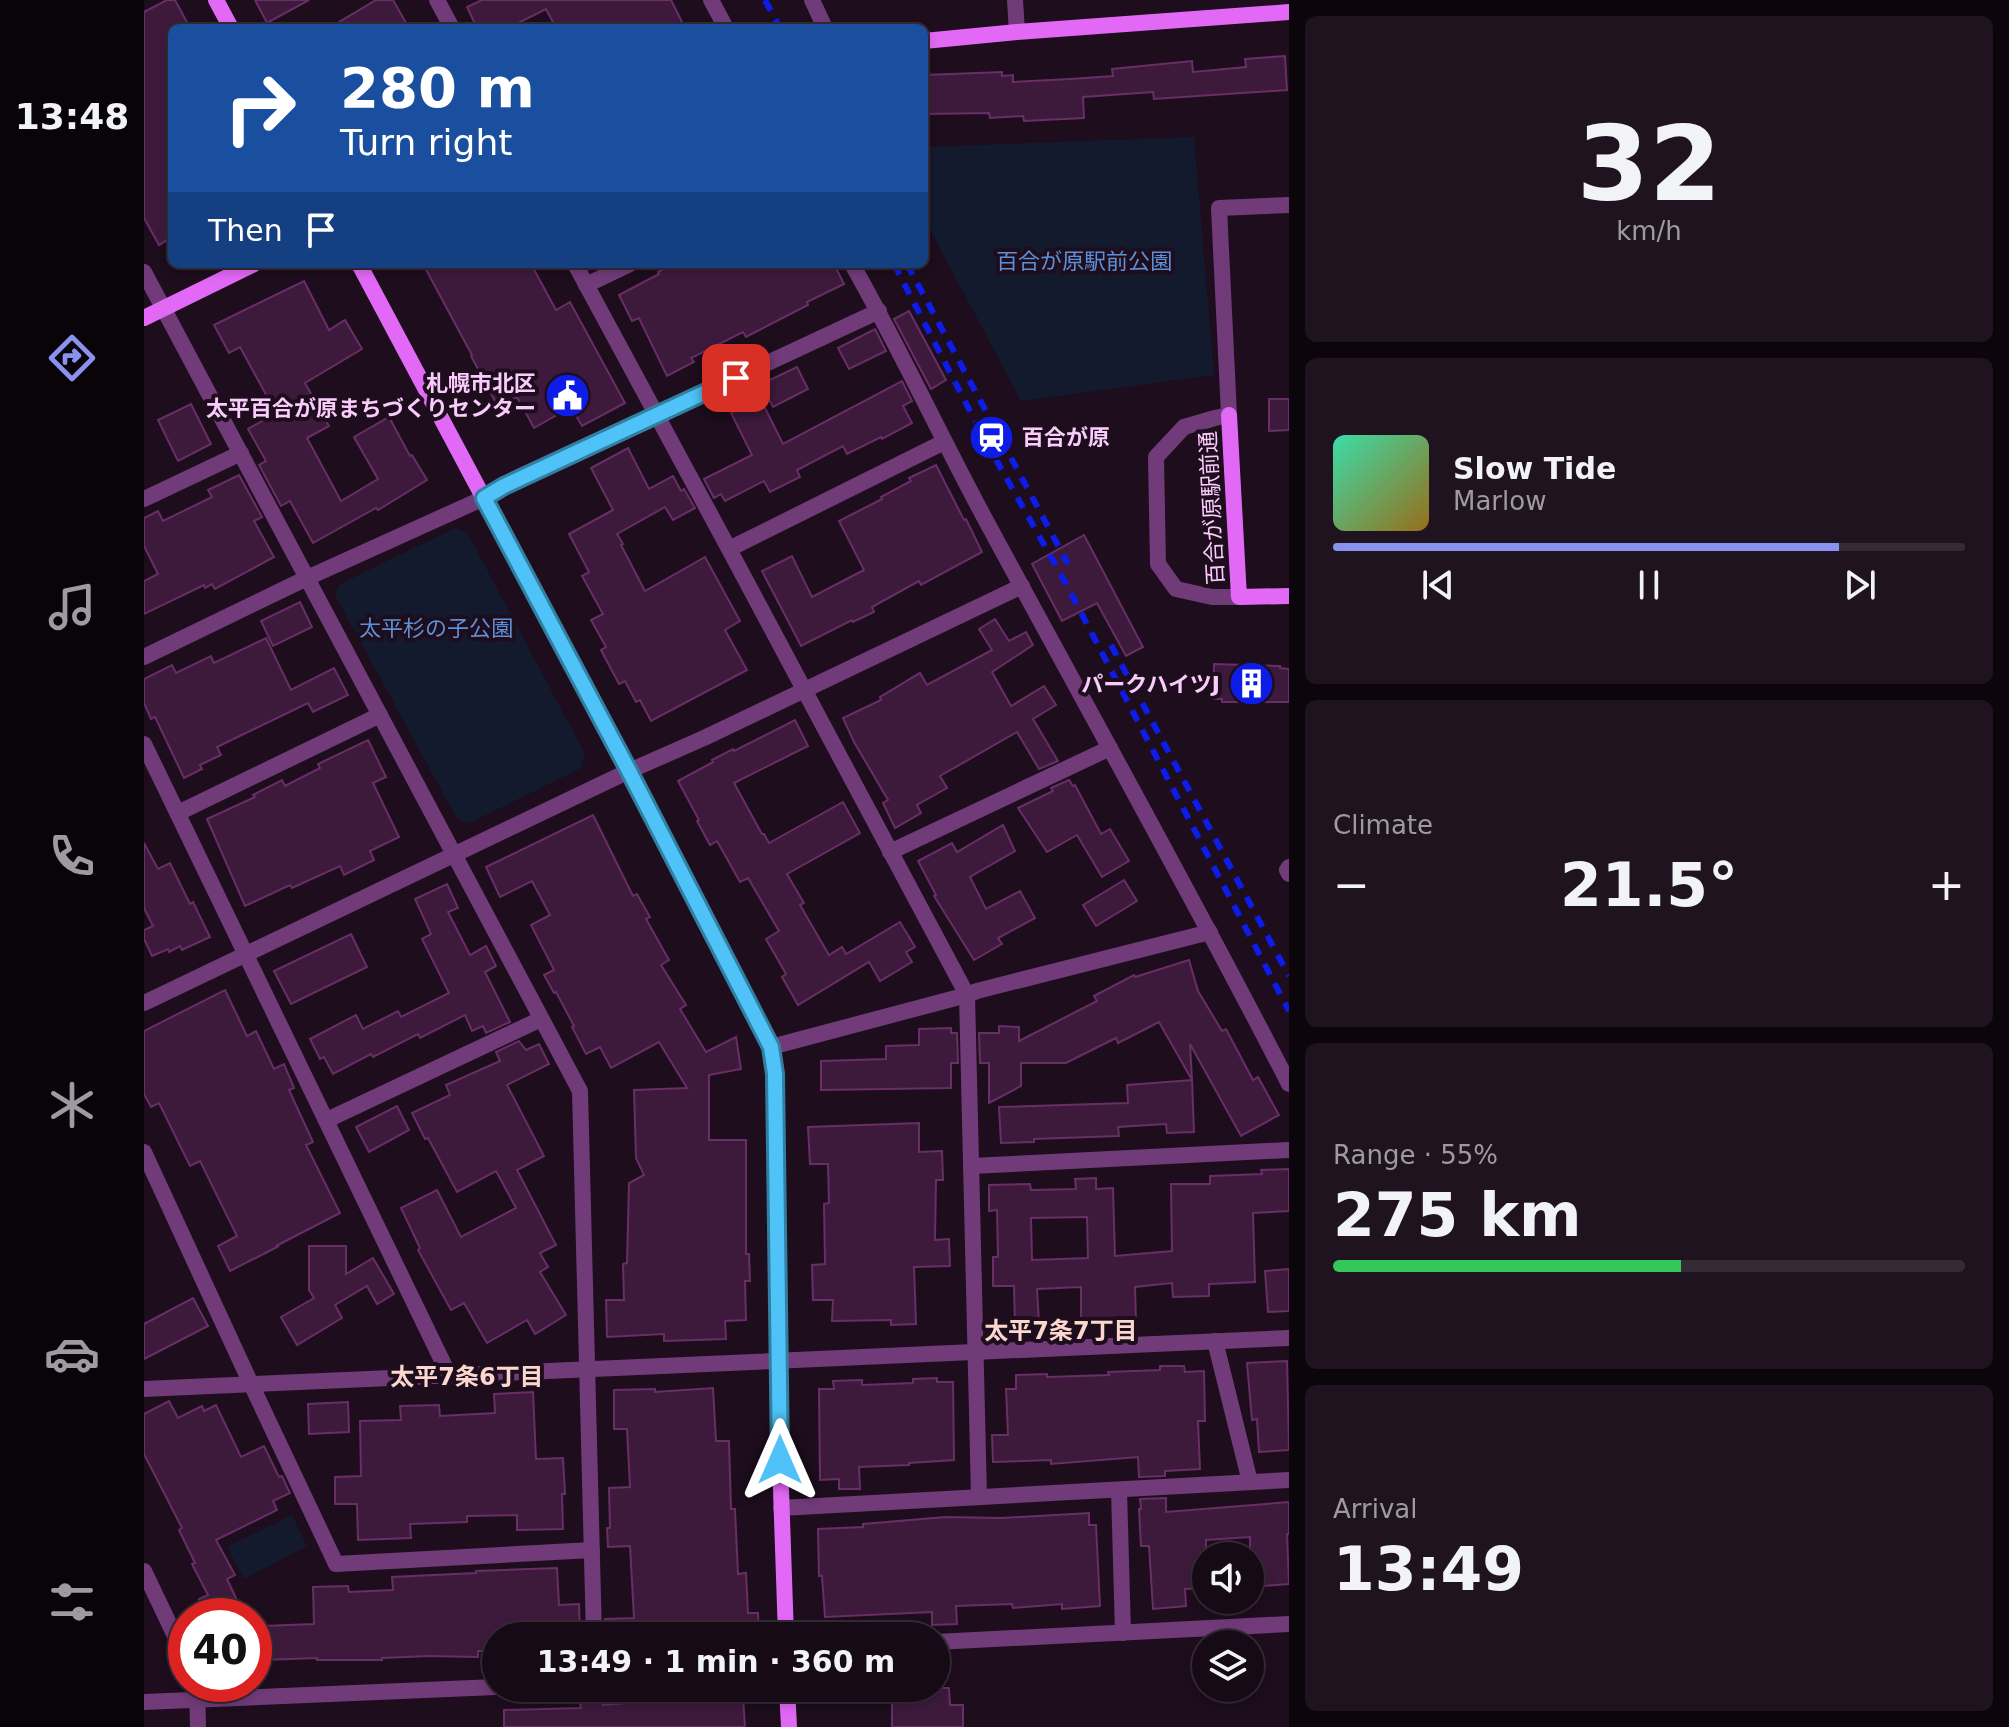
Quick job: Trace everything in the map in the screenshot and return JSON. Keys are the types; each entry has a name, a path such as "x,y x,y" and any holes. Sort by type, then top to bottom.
{"street":[{"path":"216,0 229,24"},
{"path":"711,0 724,24"},
{"path":"812,0 823,24"},
{"path":"1015,0 1017,32"},
{"path":"440,1 450,24"},
{"path":"928,41 1289,12"},
{"path":"1239,597 1212,597 1176,589 1158,564 1156,457 1184,427 1229,415 1219,208 1289,205"},
{"path":"144,318 246,268"},
{"path":"361,268 629,771 771,1047 775,1074 785,1622"},
{"path":"577,268 967,995 979,1497"},
{"path":"586,285 622,268"},
{"path":"854,268 944,442 1289,1084"},
{"path":"144,272 580,1091 594,1622"},
{"path":"144,657 879,311"},
{"name":"百合が原駅前通","path":"1229,415 1239,597 1289,596"},
{"path":"729,549 944,442"},
{"path":"144,499 241,453"},
{"path":"144,1003 1022,586"},
{"path":"178,813 380,715"},
{"path":"144,744 449,1375"},
{"path":"890,852 1110,748"},
{"path":"1289,867 1289,874"},
{"path":"771,1047 1210,932"},
{"path":"327,1120 541,1019"},
{"path":"971,1166 1289,1150"},
{"path":"144,1152 336,1564 592,1550"},
{"path":"144,1389 1289,1338"},
{"path":"1215,1341 1250,1482"},
{"path":"781,1508 1289,1480"},
{"path":"1119,1490 1123,1633"},
{"path":"144,1571 168,1621"},
{"path":"950,1641 1289,1624"},
{"path":"272,1691 482,1687"},
{"path":"144,1702 168,1698"},
{"path":"198,1702 198,1727"},
{"path":"788,1702 789,1727"}],"green space":[{"name":"百合が原駅前公園","path":"1194,137 1214,375 1021,401 928,226 928,147"},
{"name":"太平杉の子公園","path":"455,528 467,532 585,754 581,768 468,824 456,817 335,595 340,584"},
{"path":"292,1515 307,1546 244,1579 227,1547"}],"building":[{"path":"167,0 175,0 188,24 168,24 168,239 159,245 144,218 144,12"},
{"path":"255,0 309,0 267,23"},
{"path":"376,0 393,0 407,24 336,24"},
{"path":"482,0 671,0 683,24 554,24 546,9 516,24 475,24 467,7"},
{"path":"1285,56 1287,90 1154,99 1153,92 1083,97 1084,118 1024,121 1023,116 990,118 989,113 928,114 928,75 1002,72 1002,76 1013,75 1013,82 1113,76 1112,69 1192,61 1193,72 1246,67 1245,59"},
{"path":"425,268 533,268 556,310 570,302 625,403 582,426 571,407 534,428 517,397 498,407"},
{"path":"666,268 836,268 844,284 746,337 743,332 691,358 694,362 667,376 639,318 632,321 619,295"},
{"path":"304,281 329,330 345,320 362,349 305,383 329,426 307,438 341,501 378,479 354,437 389,417 427,480 378,510 376,508 313,543 290,501 281,506 259,465 266,461 248,429 276,413 240,347 229,353 214,325"},
{"path":"909,311 946,380 931,389 894,319"},
{"path":"875,329 886,351 849,369 838,348"},
{"path":"797,367 808,389 773,407 761,384"},
{"path":"902,381 912,401 903,406 912,423 847,454 843,446 797,470 800,477 770,492 764,481 725,501 721,494 714,498 704,479 752,455 731,413 760,398 783,444"},
{"path":"1269,399 1289,399 1289,430 1269,431"},
{"path":"191,404 211,444 178,461 158,420"},
{"path":"628,448 649,489 673,476 695,508 673,520 665,507 617,534 645,591 705,557 740,621 725,630 747,670 651,721 625,681 619,684 601,650 606,647 591,620 603,614 582,576 589,572 569,534 613,510 591,468"},
{"path":"936,465 982,552 872,607 874,612 801,646 762,571 792,556 812,597 864,570 839,521 882,499 911,481 909,478"},
{"path":"239,475 262,517 254,521 274,557 215,589 212,584 205,588 204,585 144,614 144,581 158,574 144,546 144,518 158,511 163,521 212,497 208,490"},
{"path":"1084,535 1143,647 1126,656 1097,603 1062,621 1032,564"},
{"path":"300,602 312,627 273,646 261,621"},
{"path":"995,619 1009,641 1026,632 1033,645 992,672 1011,706 1044,686 1056,705 1033,719 1058,761 1039,769 1017,732 940,776 947,788 917,805 921,813 895,828 883,803 888,800 843,718 881,700 880,697 920,673 927,685 992,650 979,629"},
{"path":"266,638 291,690 334,668 348,695 313,712 308,703 217,747 221,755 200,765 202,769 184,778 155,717 151,719 144,703 144,679 172,665 176,673 211,656 214,663"},
{"name":"パークハイツJ","path":"1214,664 1289,669 1289,702 1222,702 1222,699 1213,699"},
{"path":"795,720 808,746 734,783 769,843 843,802 860,833 787,874 804,903 800,905 829,955 842,947 846,954 900,922 915,947 906,952 912,962 880,981 869,962 798,1005 782,977 786,974 766,939 779,931 748,878 740,882 717,841 710,845 678,781 733,749"},
{"path":"368,740 386,777 373,783 399,837 370,851 374,860 344,875 340,866 245,906 207,819 255,797 253,795 282,780 285,786 320,768 318,764"},
{"path":"1069,780 1075,785 1101,834 1110,829 1129,861 1102,877 1077,835 1047,852 1018,808"},
{"path":"593,815 633,896 637,894 650,917 646,919 669,960 661,965 686,1005 680,1009 706,1052 736,1037 741,1069 709,1075 709,1140 746,1140 746,1254 749,1254 750,1281 745,1281 746,1320 725,1321 726,1339 664,1341 664,1334 607,1337 606,1300 624,1300 623,1264 627,1263 629,1183 644,1175 636,1158 634,1090 687,1088 659,1042 611,1068 600,1047 586,1054 556,992 544,975 554,970 531,925 550,915 532,881 500,897 486,867"},
{"path":"1003,825 1015,851 970,877 986,909 1020,891 1035,918 998,938 1002,944 974,960 934,896 918,861 952,843 957,852"},
{"path":"144,843 158,869 170,863 210,937 182,950 180,946 152,956 144,939 144,930 153,926 144,908"},
{"path":"1124,880 1137,901 1096,926 1083,905"},
{"path":"447,884 458,908 448,912 470,955 486,946 496,966 485,972 510,1022 486,1033 483,1026 472,1031 465,1015 420,1038 418,1034 373,1057 371,1054 333,1074 324,1057 320,1059 310,1039 356,1015 363,1029 398,1011 401,1017 449,993 422,939 431,934 415,899"},
{"path":"351,934 367,967 291,1004 274,971"},
{"path":"1189,960 1198,991 1222,1031 1226,1029 1253,1080 1258,1077 1279,1115 1241,1136 1190,1044 1192,1080 1159,1022 1118,1043 1116,1038 1066,1063 1021,1063 1021,1086 989,1103 989,1063 980,1063 979,1033 999,1033 999,1026 1019,1027 1019,1041 1097,1001 1094,996 1134,975"},
{"path":"225,990 247,1036 256,1031 274,1069 284,1064 294,1088 289,1090 313,1142 306,1145 340,1213 230,1271 218,1246 237,1236 200,1161 190,1166 159,1103 151,1107 144,1094 144,1031"},
{"path":"951,1028 951,1033 957,1033 958,1063 951,1063 951,1088 821,1090 821,1061 886,1059 886,1046 919,1045 919,1029"},
{"path":"519,1041 526,1050 539,1044 549,1064 507,1085 544,1156 517,1170 556,1245 540,1253 548,1267 540,1272 566,1315 535,1334 527,1320 487,1343 464,1303 451,1310 418,1250 420,1248 401,1208 437,1190 461,1237 516,1208 496,1171 457,1192 412,1113 450,1095 446,1085 500,1061 496,1052"},
{"path":"1192,1080 1194,1132 1167,1133 1166,1124 1118,1127 1119,1136 1001,1143 999,1107 1128,1103 1127,1085"},
{"path":"397,1106 409,1130 369,1152 356,1127"},
{"path":"919,1123 919,1152 942,1151 943,1180 936,1180 935,1240 949,1239 950,1266 914,1267 916,1324 891,1325 891,1320 832,1321 833,1300 813,1300 812,1265 825,1264 824,1204 829,1203 828,1164 810,1164 808,1127"},
{"path":"1289,1169 1289,1211 1253,1213 1255,1282 1209,1284 1209,1296 1173,1297 1172,1283 1135,1287 1136,1322 1081,1322 1081,1287 1037,1289 1039,1323 1015,1324 1014,1286 993,1286 993,1257 998,1257 997,1210 989,1211 989,1185 1030,1184 1031,1190 1076,1189 1075,1179 1096,1178 1096,1189 1113,1188 1115,1256 1172,1251 1171,1184 1210,1184 1210,1176 1262,1174 1261,1170","holes":["1087,1217 1088,1258 1032,1260 1031,1218"]},
{"path":"309,1246 346,1246 346,1274 373,1258 394,1294 377,1304 367,1286 335,1305 342,1318 297,1345 281,1317 314,1298 309,1290"},
{"path":"1289,1269 1289,1311 1268,1312 1265,1271"},
{"path":"193,1298 208,1326 144,1359 144,1324"},
{"path":"1287,1361 1289,1450 1259,1452 1257,1419 1252,1420 1247,1363"},
{"path":"1160,1366 1184,1366 1185,1372 1204,1371 1205,1421 1198,1421 1200,1469 1165,1471 1165,1476 1139,1477 1138,1457 1051,1464 1051,1460 993,1462 992,1435 1008,1435 1006,1389 1016,1389 1016,1375 1109,1375 1108,1372 1160,1370"},
{"path":"937,1378 937,1382 953,1382 954,1460 859,1467 860,1489 839,1489 839,1479 820,1480 819,1389 834,1389 833,1381 862,1380 862,1385 913,1383 913,1379"},
{"path":"713,1388 716,1441 729,1441 731,1509 735,1509 738,1574 746,1573 748,1613 758,1613 758,1622 605,1622 605,1619 634,1618 630,1546 608,1547 609,1488 630,1487 627,1429 614,1429 614,1390 655,1389 655,1392"},
{"path":"533,1392 536,1459 563,1458 563,1529 517,1530 517,1515 467,1516 467,1522 410,1524 411,1538 358,1540 357,1504 335,1504 335,1477 361,1476 360,1421 401,1420 400,1406 439,1405 440,1416 495,1413 494,1394"},
{"path":"169,1401 178,1418 202,1406 204,1411 216,1405 241,1457 264,1446 279,1477 282,1476 290,1493 273,1501 277,1510 216,1540 235,1575 227,1579 236,1598 201,1598 208,1595 192,1564 195,1563 179,1530 182,1528 144,1454 144,1414"},
{"path":"348,1402 349,1432 309,1434 308,1404"},
{"path":"1166,1498 1166,1512 1289,1502 1289,1584 1264,1586 1264,1542 1250,1542 1250,1537 1192,1542 1192,1589 1185,1589 1186,1606 1153,1609 1149,1546 1141,1546 1140,1499"},
{"path":"1089,1513 1089,1525 1096,1525 1100,1606 1062,1609 1062,1604 1013,1608 1012,1604 956,1606 957,1624 932,1622 932,1612 825,1617 822,1576 819,1576 818,1529 946,1517 1002,1518"},
{"path":"557,1568 559,1605 579,1604 580,1622 482,1622 482,1651 478,1651 478,1657 272,1660 272,1626 314,1624 313,1587 348,1586 349,1592 393,1590 392,1577"},
{"path":"603,1702 603,1705 743,1702 745,1727 504,1727 504,1710 581,1708 580,1703"},
{"path":"892,1702 950,1702 950,1705 963,1705 963,1727 892,1727"}],"railway":[{"path":"765,0 778,24"},
{"path":"896,268 985,440 1064,580 1289,1011"},
{"path":"909,268 1068,564"},
{"path":"1111,645 1289,976"}],"place":[{"name":"札幌市北区 太平百合が原まちづくりセンター","path":"567,396"},
{"name":"百合が原","path":"991,437"},
{"name":"パークハイツJ","path":"1251,684"}],"district":[{"name":"太平7条7丁目","path":"1061,1331"},
{"name":"太平7条6丁目","path":"467,1377"}],"route":[{"path":"736,378 484,498 771,1047 775,1074 780,1460"}]}
